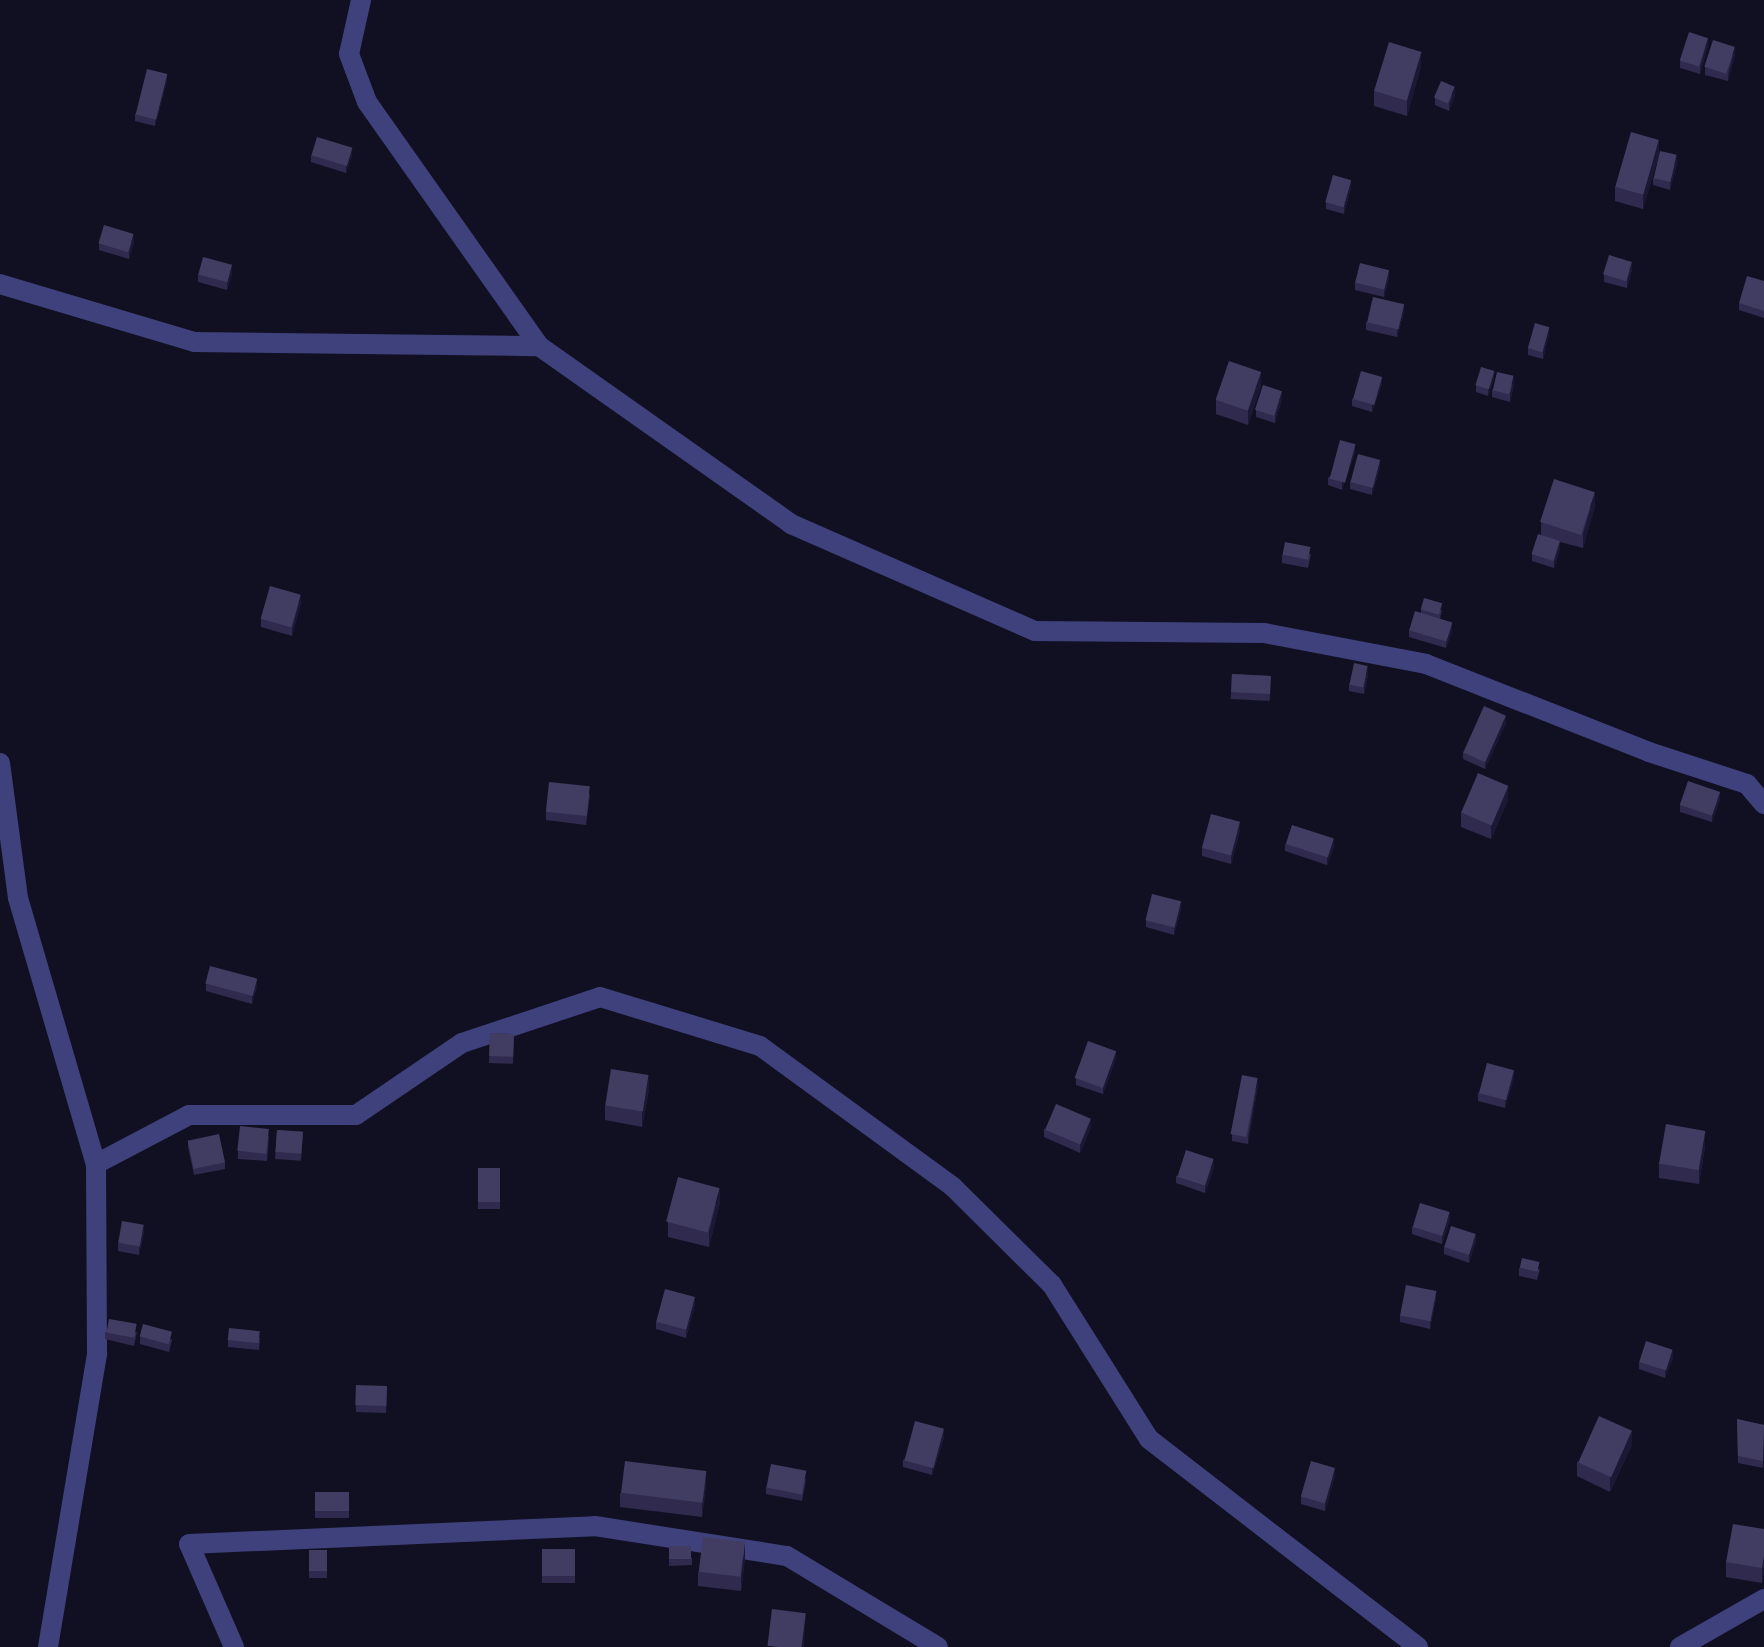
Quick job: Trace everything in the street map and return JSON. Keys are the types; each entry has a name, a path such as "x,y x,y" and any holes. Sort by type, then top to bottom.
{"street":[{"path":"361,0 349,54 367,102 539,346 791,524 1035,631 1264,633 1426,664 1649,752 1747,784 1764,804"},
{"path":"0,284 194,342 539,346"},
{"path":"0,763 18,898 96,1164 97,1353 48,1647"},
{"path":"96,1164 189,1115 356,1115 462,1043 600,997 760,1046 952,1186 1052,1285 1149,1439 1418,1647"},
{"path":"234,1647 189,1544 595,1526 787,1556 938,1647"},
{"path":"1680,1647 1764,1599"}],"building":[{"path":"1689,32 1708,38 1699,67 1680,61"},
{"path":"1713,40 1735,47 1726,74 1704,67"},
{"path":"1389,42 1422,52 1407,101 1374,91"},
{"path":"147,69 167,74 156,120 136,115"},
{"path":"1441,81 1455,87 1448,103 1434,98"},
{"path":"1631,132 1659,140 1643,195 1615,187"},
{"path":"317,137 352,148 347,166 311,155"},
{"path":"1660,151 1677,155 1670,182 1654,178"},
{"path":"1333,175 1351,180 1344,207 1325,202"},
{"path":"104,225 134,234 128,252 98,243"},
{"path":"1609,255 1632,262 1626,281 1603,274"},
{"path":"203,257 232,265 227,282 198,274"},
{"path":"1360,263 1389,270 1384,290 1355,282"},
{"path":"1747,276 1764,281 1764,311 1739,303"},
{"path":"1373,297 1404,304 1398,330 1367,322"},
{"path":"1535,323 1549,327 1542,352 1528,348"},
{"path":"1229,361 1261,372 1248,411 1216,400"},
{"path":"1481,367 1494,371 1489,389 1475,385"},
{"path":"1361,371 1382,377 1374,405 1353,399"},
{"path":"1497,372 1514,376 1509,394 1493,391"},
{"path":"1263,385 1282,391 1274,416 1255,410"},
{"path":"1340,440 1355,444 1345,483 1330,479"},
{"path":"1358,454 1380,460 1373,488 1350,482"},
{"path":"1554,479 1595,492 1581,535 1540,522"},
{"path":"1538,534 1560,541 1553,561 1532,554"},
{"path":"1285,542 1311,547 1308,560 1283,555"},
{"path":"270,586 301,595 291,628 261,619"},
{"path":"1424,598 1442,603 1439,615 1421,610"},
{"path":"1415,611 1452,622 1446,642 1409,630"},
{"path":"1354,663 1368,666 1363,687 1349,685"},
{"path":"1232,674 1271,676 1270,694 1231,692"},
{"path":"1484,706 1506,716 1485,762 1463,753"},
{"path":"1478,773 1508,786 1492,825 1461,813"},
{"path":"1688,781 1720,792 1712,816 1680,805"},
{"path":"549,782 590,786 587,816 546,812"},
{"path":"1211,814 1240,822 1231,856 1202,848"},
{"path":"1292,825 1334,839 1328,858 1286,844"},
{"path":"1152,894 1181,901 1175,927 1145,920"},
{"path":"210,966 257,979 253,996 205,983"},
{"path":"490,1033 514,1034 513,1057 489,1056"},
{"path":"1088,1041 1116,1051 1103,1088 1075,1078"},
{"path":"1487,1063 1514,1070 1506,1100 1479,1093"},
{"path":"611,1069 649,1075 643,1111 605,1106"},
{"path":"1242,1075 1258,1078 1246,1137 1231,1134"},
{"path":"1056,1104 1091,1119 1080,1145 1045,1130"},
{"path":"1666,1124 1705,1131 1698,1170 1659,1163"},
{"path":"240,1126 269,1129 266,1154 237,1151"},
{"path":"277,1130 303,1132 301,1154 275,1152"},
{"path":"219,1134 225,1162 194,1169 188,1141"},
{"path":"1186,1150 1214,1159 1205,1186 1177,1177"},
{"path":"478,1168 500,1168 500,1202 478,1202"},
{"path":"678,1177 720,1188 708,1233 666,1221"},
{"path":"1420,1203 1450,1212 1442,1236 1413,1227"},
{"path":"122,1221 144,1225 140,1246 118,1243"},
{"path":"1451,1226 1476,1234 1469,1255 1444,1247"},
{"path":"1522,1258 1540,1262 1537,1272 1520,1268"},
{"path":"1406,1285 1436,1291 1431,1321 1400,1315"},
{"path":"665,1289 695,1297 686,1330 656,1322"},
{"path":"109,1319 137,1324 134,1338 107,1333"},
{"path":"143,1324 172,1332 169,1344 140,1337"},
{"path":"229,1328 260,1331 259,1343 228,1340"},
{"path":"1646,1341 1673,1350 1666,1371 1639,1362"},
{"path":"356,1385 387,1386 386,1406 355,1405"},
{"path":"1599,1416 1632,1431 1611,1477 1578,1463"},
{"path":"1737,1419 1764,1425 1763,1461 1738,1456"},
{"path":"915,1421 944,1429 933,1468 904,1461"},
{"path":"625,1461 706,1471 702,1503 621,1493"},
{"path":"1311,1461 1335,1468 1325,1503 1301,1497"},
{"path":"771,1464 806,1471 802,1494 766,1488"},
{"path":"315,1492 349,1492 349,1511 315,1511"},
{"path":"1733,1524 1764,1529 1762,1568 1726,1562"},
{"path":"703,1537 745,1542 740,1577 699,1572"},
{"path":"669,1546 691,1546 691,1559 669,1559"},
{"path":"542,1549 575,1549 575,1576 542,1576"},
{"path":"309,1550 327,1550 327,1571 309,1571"},
{"path":"772,1609 806,1613 802,1647 767,1646"}]}
